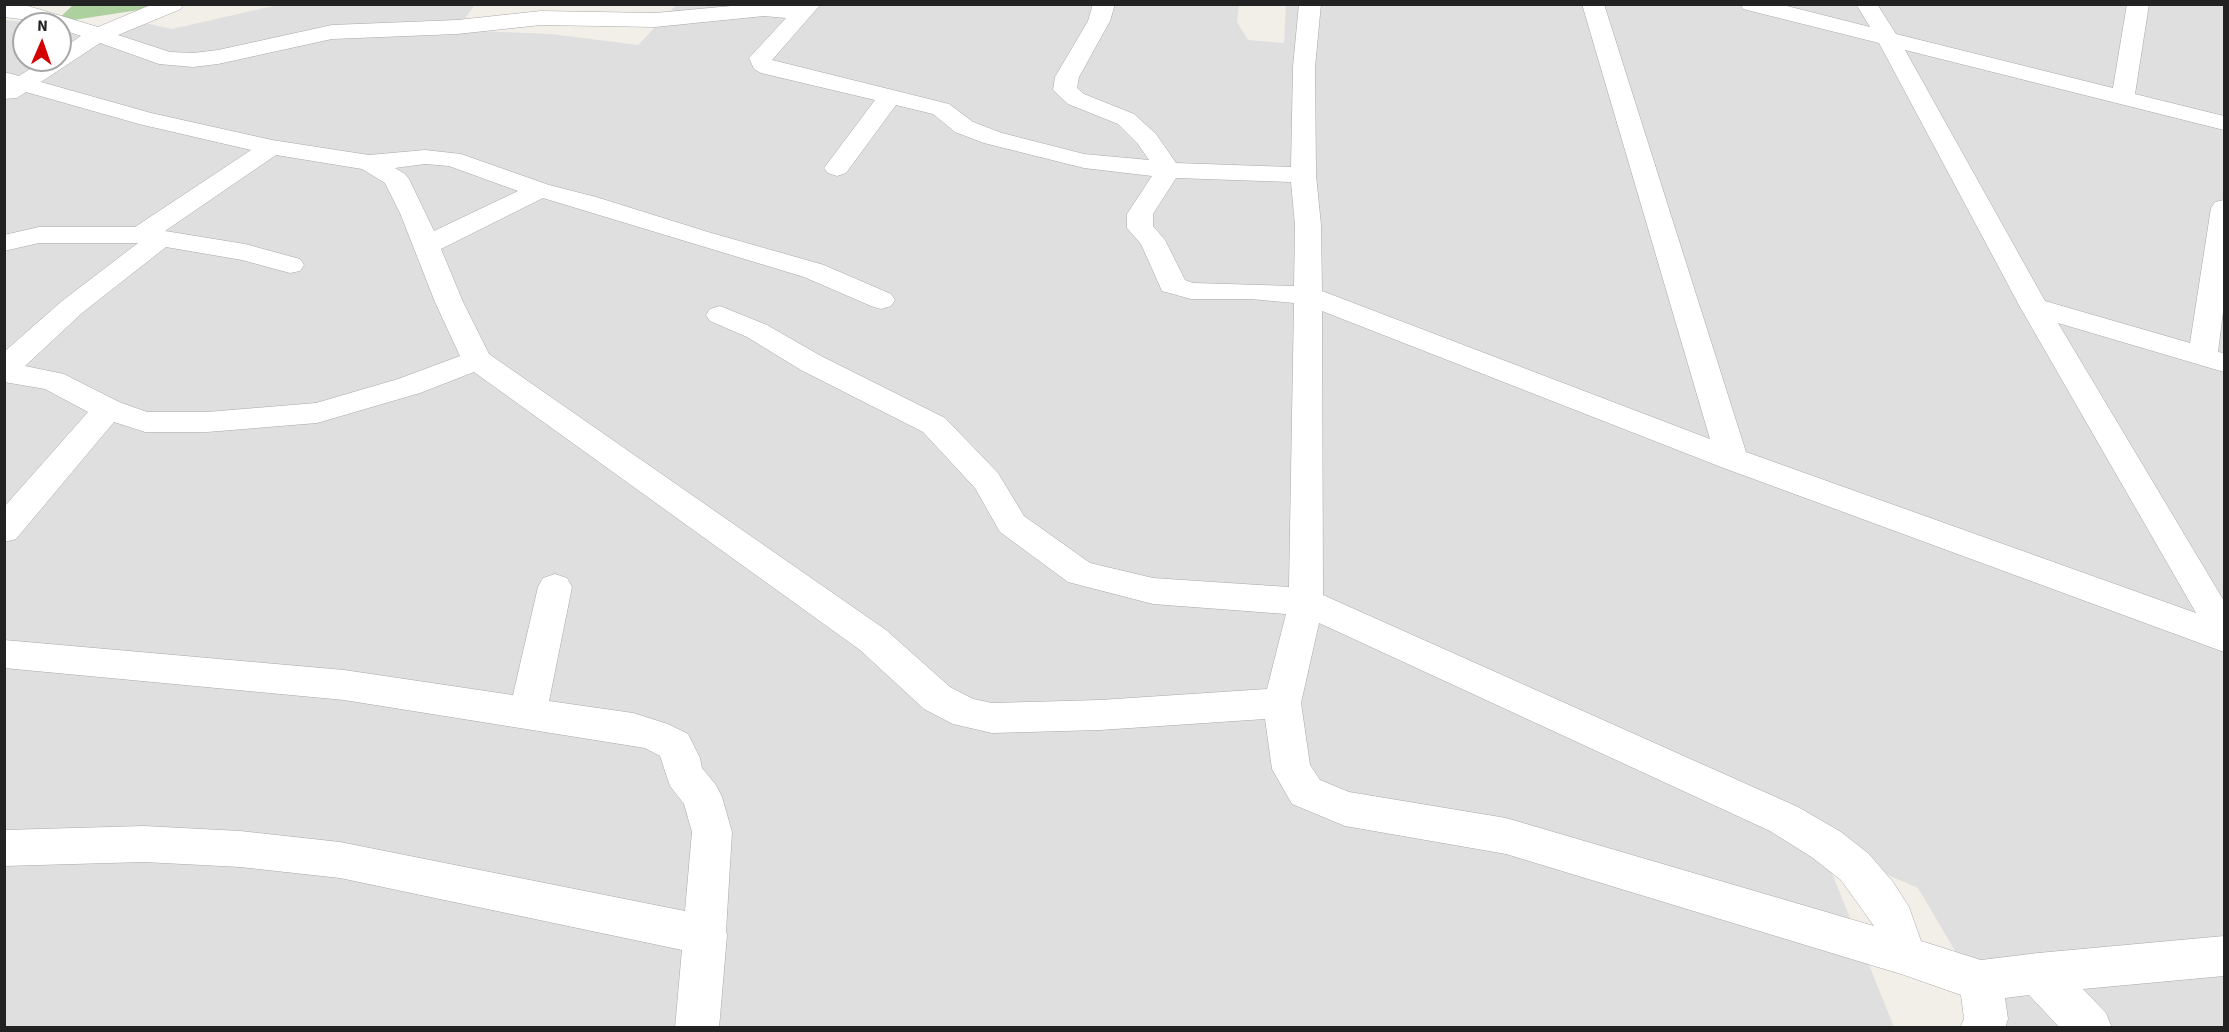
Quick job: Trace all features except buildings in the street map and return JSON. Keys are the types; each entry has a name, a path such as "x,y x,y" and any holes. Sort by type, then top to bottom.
{"street":[{"path":"112,9 168,4"},
{"path":"10,87 98,35 173,4"},
{"path":"1104,4 1099,21 1067,77 1065,90 1076,99 1126,119 1147,139 1168,170"},
{"path":"1310,4 1304,67 1303,175 1308,225 1306,602 1282,703 1291,769 1306,792 1345,809 1506,836 1904,955 1981,981 2038,973 2224,956"},
{"path":"1593,4 1732,459"},
{"path":"1751,4 2224,123"},
{"path":"1866,4 1889,40 2034,307 2224,631"},
{"path":"2123,96 2138,4"},
{"path":"36,11 167,59 193,60 218,57 342,31 457,27 541,18 655,20 807,8"},
{"path":"807,8 760,58 762,64 769,68 941,109 964,127 993,138 1084,161 1168,170 1303,175"},
{"path":"4,11 89,10"},
{"path":"10,87 272,147 369,164 425,157 452,159 540,190 587,201 699,238 814,271 881,300"},
{"path":"837,168 890,97"},
{"path":"4,371 151,237 272,147"},
{"path":"369,164 396,179 413,213 449,302 477,360 873,640 938,698 966,713 992,718 1282,703"},
{"path":"1168,170 1140,214 1140,228 1152,240 1169,272 1172,285 1191,291 1251,291 1306,295 1732,459 2224,638"},
{"path":"425,246 540,190"},
{"path":"2034,307 2214,359 2224,208"},
{"path":"4,243 39,235 151,237 245,252 290,265"},
{"path":"720,315 757,331 811,363 934,425 987,481 1012,524 1080,573 1153,591 1306,602 1806,831 1855,867 1878,895 1894,921 1904,955"},
{"path":"4,371 53,381 108,409 145,422 207,422 317,413 409,386 477,360"},
{"path":"4,530 108,409"},
{"path":"528,712 555,587"},
{"path":"4,654 344,685 633,729 655,735 674,745 681,758 684,774 702,796 712,832 706,935 697,1028"},
{"path":"4,848 144,844 240,849 340,860 706,935"},
{"path":"2038,973 2090,1028"},
{"path":"1981,981 1986,1019 1982,1028"}],"shaded area":[{"path":"282,4 465,5 474,6 456,30 551,34 638,45 677,4 1239,5 1237,22 1248,40 1284,43 1286,4 2224,5 2224,1027 2000,1027 1918,888 1821,846 1894,1027 5,1028 5,20 12,21 12,72 72,72 72,30 93,38 136,21 172,29"}],"green space":[{"path":"73,5 171,5 72,20 72,12 66,12"}]}
